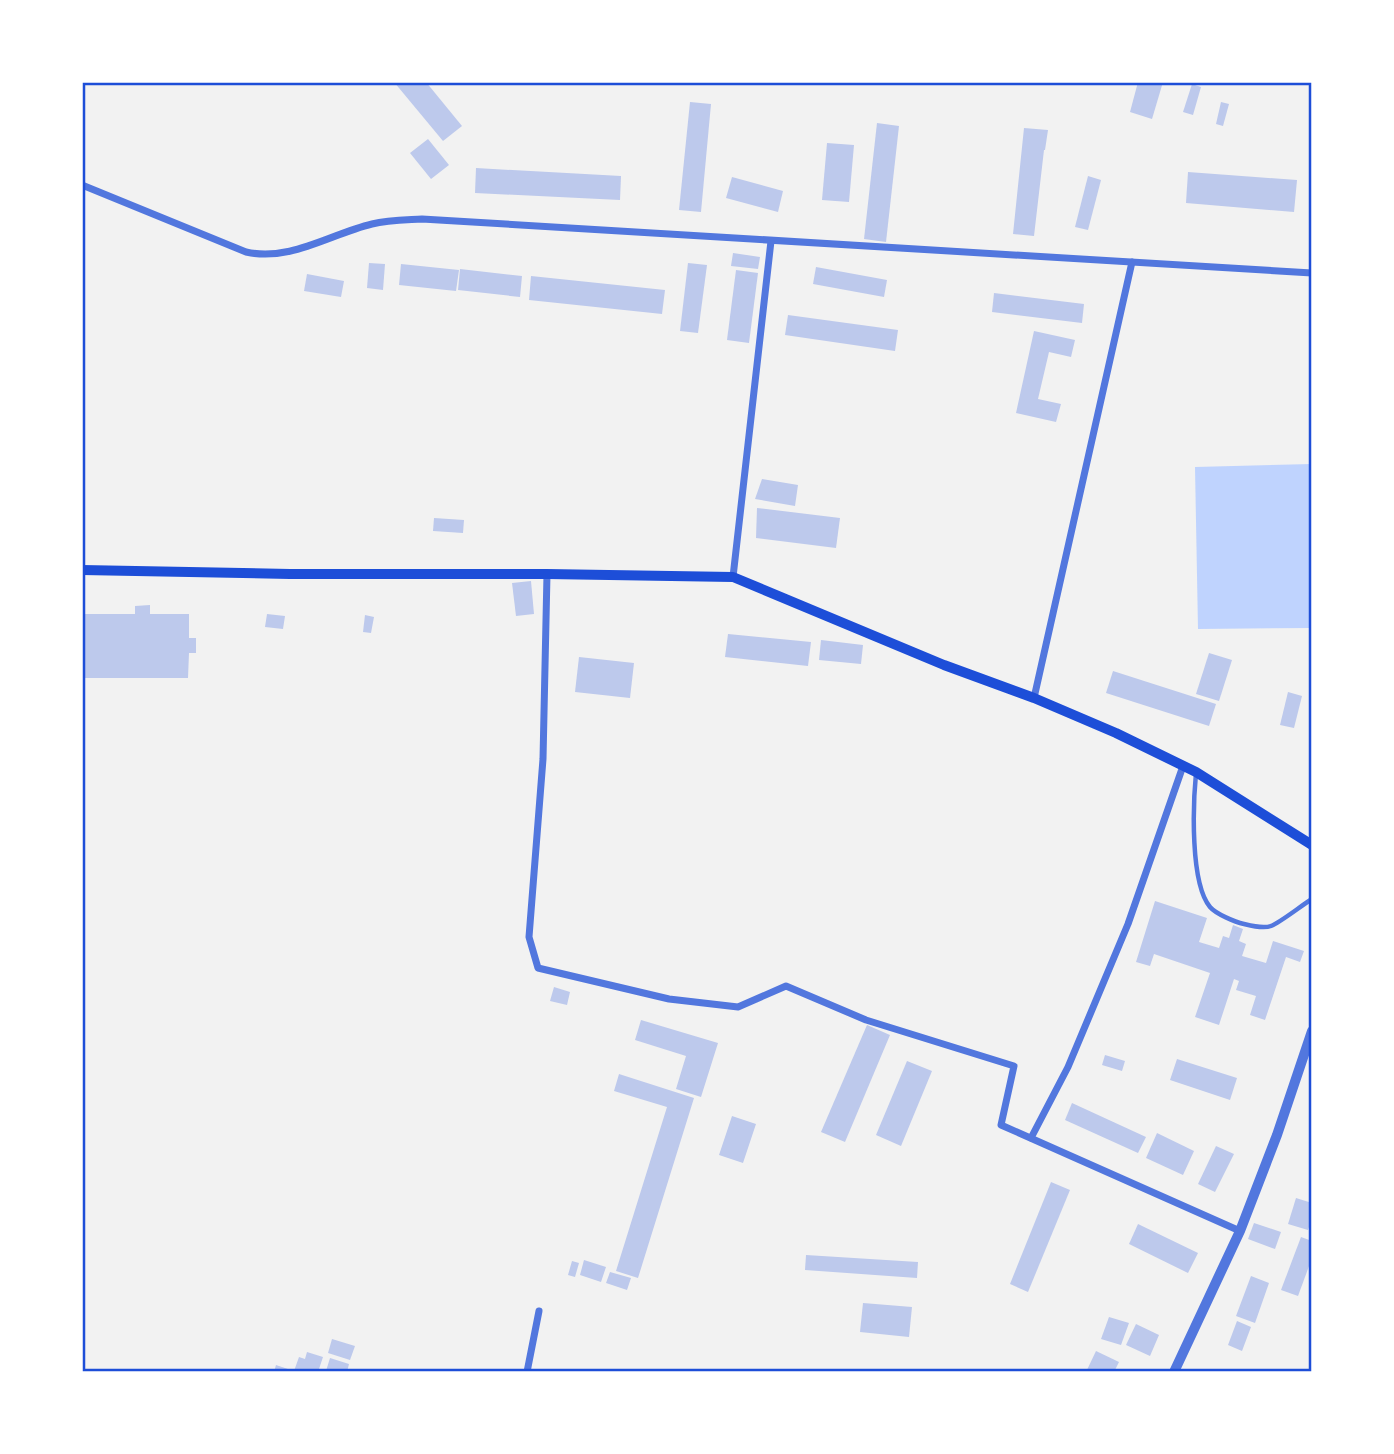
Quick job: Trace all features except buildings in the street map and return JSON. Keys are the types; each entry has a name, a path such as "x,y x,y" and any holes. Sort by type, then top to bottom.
{"main road":[{"path":"82,569 290,574 733,577 1116,733 1196,772 1312,845"}],"street":[{"path":"82,185 246,252 260,255 275,255 374,223 422,219 1312,273"},
{"path":"733,577 771,241"},
{"path":"1034,698 1132,262"},
{"path":"547,574 544,759 529,937 538,968 669,999 738,1007 786,986 866,1020 1014,1066 1001,1125 1240,1231"},
{"path":"1031,1138 1068,1067 1128,925 1183,766"},
{"path":"1174,1372 1240,1231 1277,1135 1312,1031"},
{"path":"527,1372 539,1311"}],"lane":[{"path":"1196,772 1194,840 1201,887 1211,908 1235,922 1258,927 1270,926 1312,899"}],"water":[{"path":"1312,464 1312,628 1198,629 1195,467"}]}
